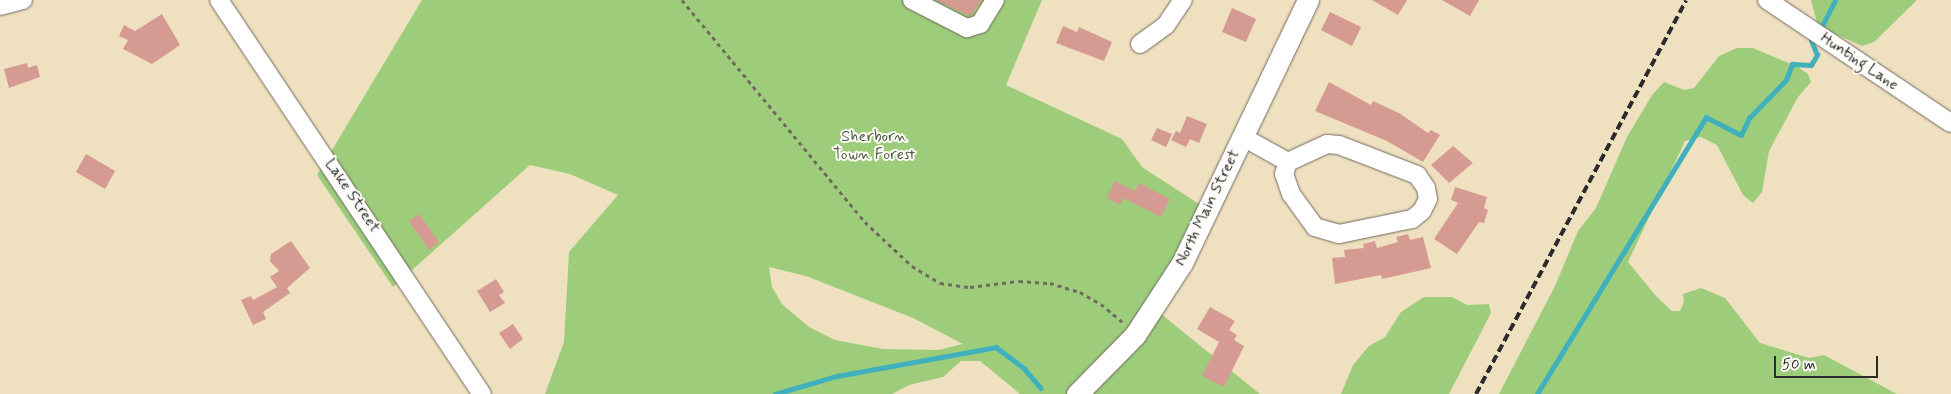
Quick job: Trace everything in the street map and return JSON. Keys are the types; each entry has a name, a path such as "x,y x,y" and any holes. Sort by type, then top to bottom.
{"main road":[{"name":"North Main Street","path":"1077,394 1135,335 1182,262 1308,0"}],"street":[{"path":"0,6 23,0"},
{"name":"Lake Street","path":"220,0 482,394"},
{"path":"912,0 967,28 980,24 995,0"},
{"path":"1140,44 1166,25 1183,0"},
{"name":"Hunting Lane","path":"1767,0 1951,123"},
{"path":"1243,137 1288,162"},
{"path":"1327,144 1339,145 1417,175 1426,188 1428,199 1422,212 1412,219 1339,234 1324,232 1315,228 1290,194 1284,174 1288,162 1310,150 1327,144"}],"path":[{"path":"682,0 865,222 912,266 940,283 947,284 970,287 1019,281 1057,285 1101,304 1135,335"}],"green space":[{"name":"Sherborn Town Forest","path":"422,0 1042,0 1006,85 1122,139 1142,167 1202,206 1161,314 1260,394 1020,394 980,361 961,361 943,377 909,385 892,394 545,394 564,342 569,252 618,195 570,174 530,165 393,287 317,175","holes":["769,267 806,276 913,318 963,344 938,350 883,349 835,340 809,327 782,304 772,287"]},
{"path":"1811,0 1917,0 1874,42 1862,46 1818,26"},
{"path":"1737,48 1753,48 1798,67 1808,74 1811,82 1798,97 1769,151 1762,192 1753,203 1743,195 1717,145 1701,137 1685,141 1628,262 1656,296 1672,311 1680,311 1684,302 1683,294 1701,288 1725,298 1760,343 1809,358 1824,355 1897,394 1499,394 1555,286 1578,231 1596,208 1627,137 1652,95 1664,82 1684,90 1694,88 1719,56"},
{"path":"1424,297 1452,297 1467,305 1489,304 1491,313 1449,394 1341,394 1353,365 1369,346 1385,337 1401,312"}],"building":[{"path":"935,0 982,0 970,16"},
{"path":"1372,0 1407,0 1398,15"},
{"path":"1442,0 1479,0 1470,16"},
{"path":"1232,8 1256,19 1246,42 1222,32"},
{"path":"1330,12 1361,27 1352,46 1321,30"},
{"path":"162,14 180,45 152,64 123,49 128,40 119,36 124,25 135,31"},
{"path":"1063,26 1077,32 1079,27 1112,42 1104,61 1056,43"},
{"path":"27,63 28,68 37,65 40,77 9,88 4,69"},
{"path":"1329,82 1371,105 1373,101 1399,113 1428,133 1431,130 1440,135 1423,162 1387,141 1315,111"},
{"path":"1187,116 1207,124 1199,143 1190,139 1186,147 1171,140 1176,131 1180,133"},
{"path":"1157,128 1172,134 1166,147 1151,140"},
{"path":"1453,146 1473,163 1449,183 1431,165"},
{"path":"86,154 115,171 105,189 76,172"},
{"path":"1115,181 1135,191 1139,183 1170,199 1161,217 1123,198 1120,205 1107,198"},
{"path":"1455,187 1487,197 1484,208 1488,210 1484,223 1479,222 1457,254 1434,239 1458,203 1451,200"},
{"path":"419,214 439,242 429,250 409,221"},
{"path":"1408,234 1410,240 1423,237 1431,268 1382,279 1381,275 1335,284 1332,258 1345,257 1344,250 1364,248 1363,244 1375,241 1377,248 1398,242 1396,237"},
{"path":"291,241 310,268 287,288 290,293 263,312 266,319 253,325 241,300 251,296 253,300 277,287 270,277 279,271 270,261 271,254"},
{"path":"496,279 504,292 499,295 505,303 490,312 477,291"},
{"path":"1210,307 1235,321 1229,330 1237,335 1234,340 1244,346 1224,387 1202,376 1219,342 1197,329"},
{"path":"513,324 523,339 510,349 499,333"}],"waterway":[{"path":"1821,28 1835,0"},
{"path":"1537,394 1706,117 1741,135 1749,118 1786,80 1792,64 1811,65 1817,55 1811,41"},
{"path":"775,394 837,376 996,347 1024,368 1041,388"}],"railway":[{"path":"1476,394 1686,0"}]}
